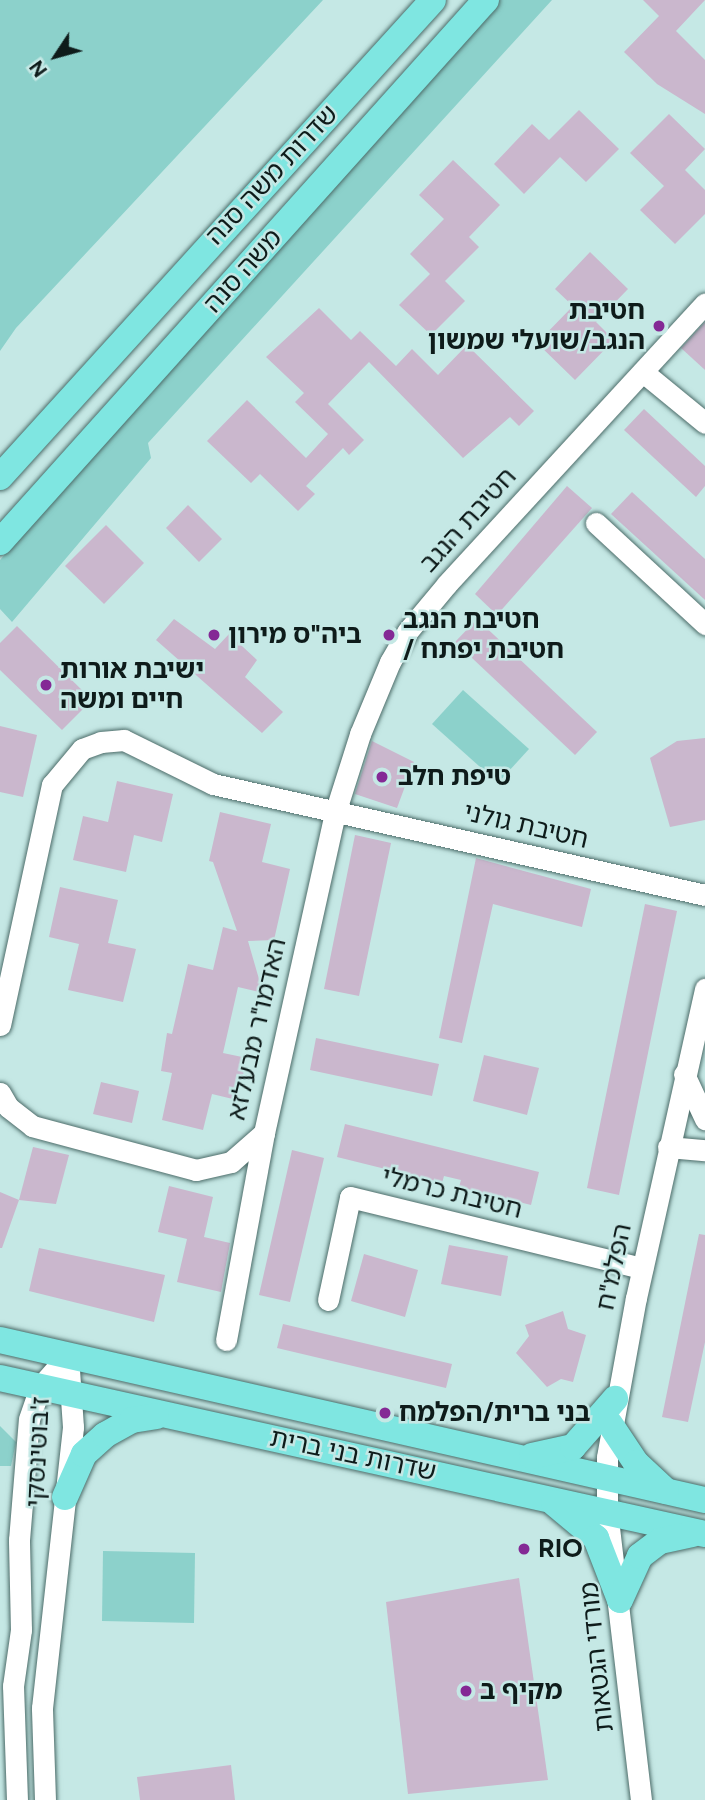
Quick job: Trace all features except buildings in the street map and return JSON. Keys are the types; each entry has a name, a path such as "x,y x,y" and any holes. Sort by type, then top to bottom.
{"main road":[{"name":"שדרות משה סנה","path":"0,477 111,350 433,0"},
{"name":"משה סנה","path":"0,542 486,0"},
{"name":"שדרות בני ברית","path":"0,1340 705,1500"},
{"name":"שדרות בני ברית","path":"0,1378 607,1509 703,1534"},
{"path":"525,1457 573,1447 612,1411 636,1462 667,1492"},
{"path":"65,1497 84,1454 105,1435 132,1420 165,1415"},
{"path":"544,1496 596,1538 620,1600"},
{"path":"620,1600 634,1563 652,1546 703,1534"}],"street":[{"name":"חטיבת הנגב","path":"335,813 360,734 407,632 705,303"},
{"path":"643,372 705,423"},
{"path":"596,523 705,624"},
{"name":"חטיבת גולני","path":"8,948 52,785 82,749 124,740 213,784 705,895"},
{"name":"האדמו\"ר מבעלזא","path":"0,1093 8,1107 32,1126 188,1168 231,1161 264,1133 335,813"},
{"path":"0,1025 8,948"},
{"name":"הפלמ\"ח","path":"606,1479 612,1411 683,1073 705,989"},
{"path":"683,1073 705,1119"},
{"path":"226,1340 264,1133"},
{"path":"668,1147 705,1150"},
{"name":"חטיבת כרמלי","path":"328,1300 350,1197 642,1268"},
{"name":"ז'בוטינסקי","path":"17,1800 12,1722 21,1629 19,1540 29,1419 40,1387 68,1355"},
{"name":"ז'בוטינסקי","path":"45,1800 42,1708 73,1427 68,1355"},
{"name":"מורדי הגטאות","path":"606,1479 607,1509 620,1600 641,1800"}],"shaded area":[{"path":"0,0 323,0 16,328 0,351"},
{"path":"500,0 552,0 148,443 151,458 12,622 0,609 0,560"},
{"path":"463,690 529,749 498,783 432,724"},
{"path":"0,1426 16,1442 11,1466 0,1466"},
{"path":"103,1551 195,1553 194,1623 102,1621"}],"place":[{"name":"חטיבת הנגב/שועלי שמשון","path":"659,326"},
{"name":"ביה\"ס מירון","path":"214,635"},
{"name":"חטיבת הנגב / חטיבת יפתח","path":"389,635"},
{"name":"ישיבת אורות חיים ומשה","path":"46,685"},
{"name":"טיפת חלב","path":"382,777"},
{"name":"בני ברית/הפלמח","path":"385,1413"},
{"name":"RIO","path":"524,1549"},
{"name":"מקיף ב","path":"466,1691"}]}
